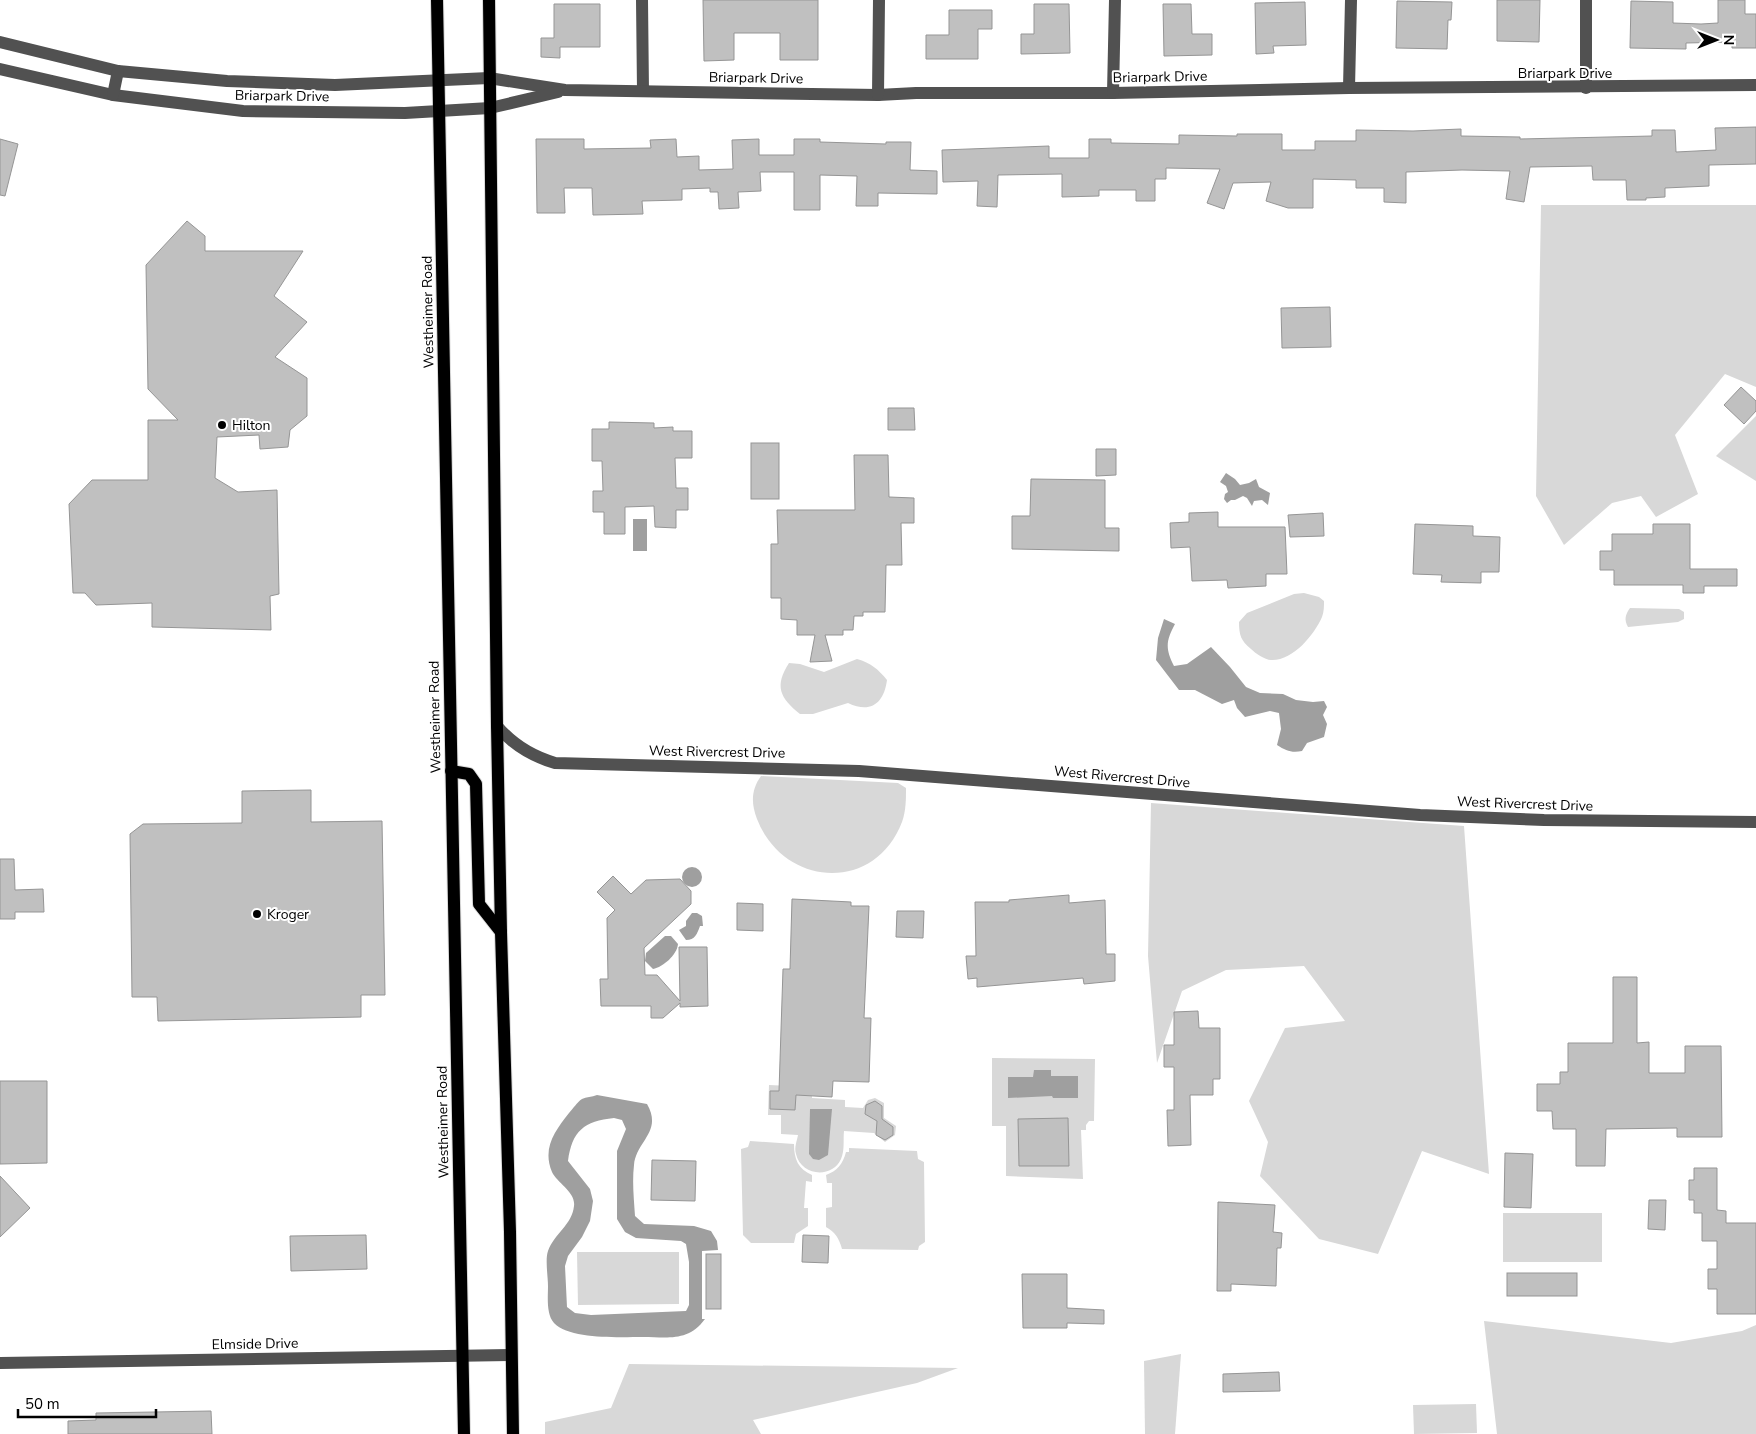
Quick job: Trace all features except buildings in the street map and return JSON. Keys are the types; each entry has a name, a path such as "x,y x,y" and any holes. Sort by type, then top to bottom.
{"main road":[{"name":"Westheimer Road","path":"437,0 464,1434"},
{"path":"489,0 497,726 513,1434"},
{"path":"451,771 469,774 476,784 479,904 501,932"}],"street":[{"path":"642,0 643,91"},
{"path":"878,95 879,0"},
{"path":"1113,93 1115,0"},
{"path":"1349,88 1351,0"},
{"path":"1586,0 1586,88"},
{"name":"Briarpark Drive","path":"0,42 118,71 227,81 335,85 489,78 565,90 878,95 1349,88 1756,86"},
{"name":"Briarpark Drive","path":"0,69 113,95 243,111 405,113 490,108 565,90"},
{"path":"113,95 118,71"},
{"name":"West Rivercrest Drive","path":"497,726 508,739 523,750 555,763 859,771 1420,815 1554,820 1756,822"},
{"name":"Elmside Drive","path":"0,1363 511,1355"}],"shaded area":[{"path":"1541,205 1756,205 1756,387 1725,374 1675,435 1698,494 1656,517 1641,496 1612,503 1564,545 1536,496"},
{"path":"1756,416 1756,481 1716,456"},
{"path":"1226,473 1240,485 1256,479 1259,487 1270,493 1268,505 1262,500 1254,501 1252,506 1247,498 1243,496 1227,503 1224,499 1225,494 1228,492 1226,486 1220,482"},
{"path":"633,519 647,519 647,551 633,551"},
{"path":"1304,593 1319,597 1324,601 1323,615 1308,639 1295,652 1279,659 1271,660 1253,651 1245,643 1240,634 1239,622 1247,613 1294,594"},
{"path":"1630,608 1679,609 1684,612 1684,619 1678,622 1628,627 1626,618"},
{"path":"1164,619 1175,624 1168,640 1169,654 1174,666 1187,664 1211,647 1246,687 1260,693 1283,694 1296,700 1324,701 1327,707 1323,715 1327,724 1324,737 1307,743 1302,751 1292,752 1277,745 1281,729 1279,713 1270,711 1245,717 1237,708 1234,700 1222,704 1195,690 1179,690 1156,660 1158,638"},
{"path":"857,659 874,667 887,680 883,695 870,707 856,706 848,703 813,714 800,714 788,703 781,691 784,671 789,663 800,664 824,672"},
{"path":"761,776 898,783 906,788 906,805 902,822 889,845 872,861 851,870 830,873 808,869 787,859 770,842 757,819 753,797 755,786"},
{"path":"1151,803 1464,826 1489,1174 1422,1151 1378,1254 1319,1239 1260,1176 1268,1142 1249,1101 1285,1028 1345,1021 1304,966 1226,970 1182,991 1157,1063 1148,956"},
{"path":"692,867 699,870 702,877 699,884 692,887 685,884 682,877 685,870"},
{"path":"692,913 702,916 703,926 700,926 694,938 686,940 679,930 686,926 686,921"},
{"path":"665,936 671,936 678,944 677,948 669,960 653,969 645,961 646,953"},
{"path":"992,1058 1095,1059 1094,1121 1089,1121 1086,1125 1086,1130 1081,1130 1083,1179 1006,1176 1006,1126 992,1126"},
{"path":"1034,1070 1051,1070 1051,1076 1078,1076 1078,1098 1053,1098 1052,1096 1008,1098 1008,1077 1033,1077"},
{"path":"769,1085 812,1087 812,1098 845,1100 845,1107 863,1108 868,1100 875,1098 884,1103 884,1118 896,1126 895,1135 885,1142 874,1133 844,1131 843,1152 837,1165 831,1170 824,1172 810,1171 799,1161 796,1154 795,1146 798,1135 781,1134 781,1115 768,1115"},
{"path":"597,1095 647,1104 651,1114 652,1122 650,1129 639,1149 634,1165 635,1216 644,1224 694,1226 711,1231 717,1241 718,1250 702,1251 702,1319 705,1319 692,1332 685,1335 677,1337 609,1337 583,1335 562,1328 551,1319 548,1305 547,1254 554,1239 570,1219 573,1213 574,1201 552,1172 548,1155 549,1148 559,1126 577,1104 582,1099","holes":["614,1118 622,1120 626,1129 617,1151 617,1219 625,1232 636,1238 681,1241 686,1244 689,1262 689,1305 686,1311 591,1315 575,1313 567,1307 565,1266 568,1256 582,1237 590,1221 593,1201 590,1189 568,1161 570,1151 576,1135 587,1125 604,1119"]},
{"path":"810,1109 832,1109 828,1155 819,1160 813,1159 809,1154"},
{"path":"750,1141 794,1144 795,1154 800,1167 812,1175 812,1182 806,1181 804,1208 808,1208 808,1226 796,1234 794,1243 751,1243 743,1235 741,1149 748,1147"},
{"path":"849,1148 917,1151 918,1159 924,1162 925,1242 919,1246 918,1250 842,1249 836,1236 826,1227 826,1208 832,1207 832,1183 827,1183 826,1175 839,1166 846,1152 849,1152"},
{"path":"1503,1213 1602,1213 1602,1262 1503,1262"},
{"path":"577,1252 679,1252 679,1304 578,1305"},
{"path":"1484,1321 1671,1343 1742,1331 1756,1325 1756,1434 1497,1434"},
{"path":"1181,1354 1175,1434 1145,1434 1144,1361"},
{"path":"629,1364 958,1368 917,1383 753,1420 761,1434 545,1434 545,1422 611,1408"},
{"path":"1476,1404 1477,1433 1414,1434 1413,1405"}],"place":[{"name":"Hilton","path":"222,425"},
{"name":"Kroger","path":"257,914"}]}
